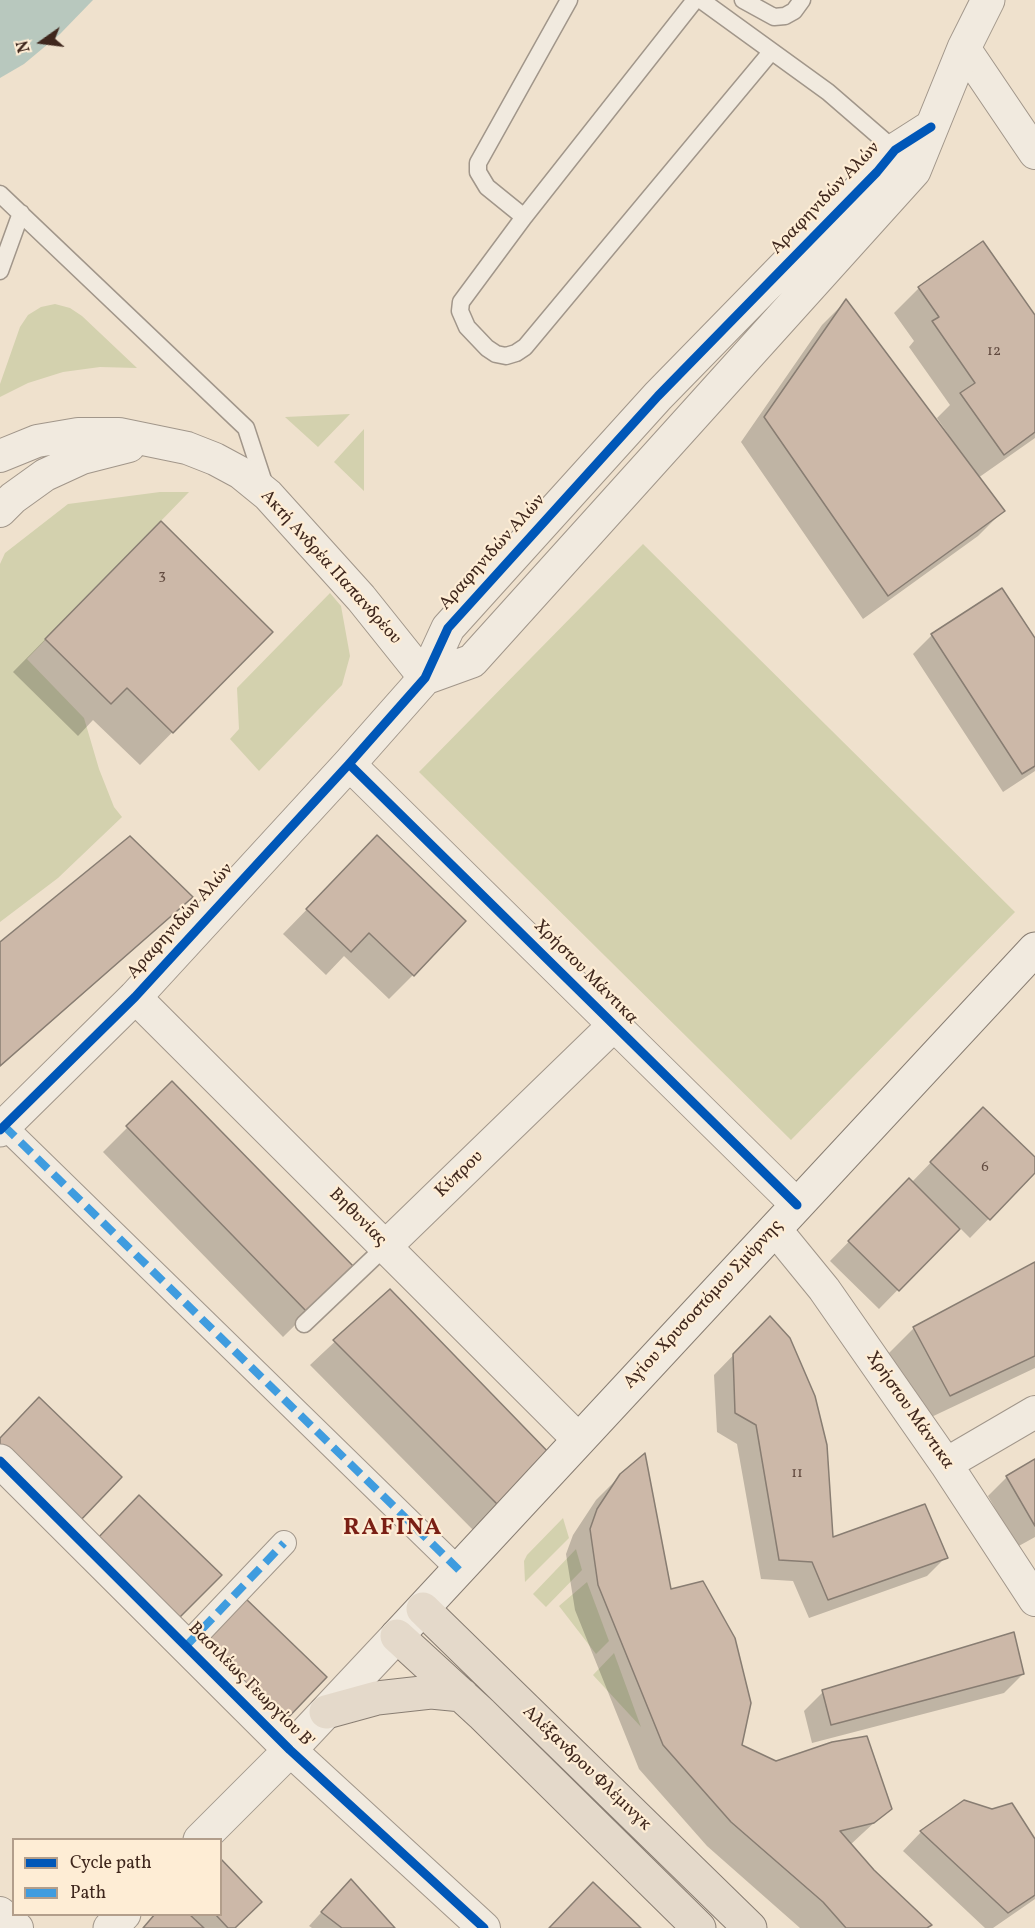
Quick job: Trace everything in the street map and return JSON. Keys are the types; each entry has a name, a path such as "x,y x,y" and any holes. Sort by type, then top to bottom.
{"main road":[{"name":"Αλέξανδρου Φλέμινγκ","path":"423,1609 750,1928"},
{"name":"Αλέξανδρου Φλέμινγκ","path":"397,1635 462,1695 699,1928"},
{"path":"326,1712 377,1698 431,1692 462,1695"}],"street":[{"name":"Αραφηνιδών Αλών","path":"425,678 471,661 914,171 964,48 988,0"},
{"path":"964,48 1035,153"},
{"name":"Αραφηνιδών Αλών","path":"2,1128 135,997 349,764 425,678 448,628 658,396 877,172 895,150 931,127"},
{"name":"Ακτή Ανδρέα Παπανδρέου","path":"0,456 37,441 78,434 119,434 187,448 215,459 241,473 268,495 362,598 425,678"},
{"name":"Ακτή Ανδρέα Παπανδρέου","path":"0,511 13,498 45,475 82,458 120,447 160,443"},
{"name":"Χρήστου Μάντικα","path":"349,764 797,1205"},
{"name":"Αγίου Χρυσοστόμου Σμύρνης","path":"201,1838 290,1750 423,1609 1035,949"},
{"name":"Βηθυνίας","path":"135,997 579,1440"},
{"name":"Κύπρου","path":"385,1247 614,1025"},
{"path":"2,1128 459,1570"},
{"name":"Χρήστου Μάντικα","path":"775,1229 824,1289 946,1464 1035,1600"},
{"path":"946,1464 1035,1412"},
{"name":"Βασιλέως Γεωργίου Β'","path":"0,1461 290,1750 484,1928"},
{"path":"186,1646 284,1543"},
{"path":"0,1912 17,1928"},
{"path":"110,1928 122,1916"}],"lane":[{"path":"524,217 487,187 478,172 478,163 569,0"},
{"path":"695,0 465,294 460,311 467,327 487,348 496,354 506,356 516,353 525,346 771,52"},
{"path":"701,0 828,92 895,150"},
{"path":"743,0 774,17 785,16 794,11 802,0"},
{"path":"0,194 246,428 268,495"},
{"path":"0,271 21,213"},
{"name":"Κύπρου","path":"304,1324 385,1247"}],"shaded area":[{"path":"0,0 93,0 60,34 24,64 0,78"},
{"path":"55,304 70,308 82,316 137,368 100,367 63,372 28,383 0,397 0,384 20,327 28,315 41,307"},
{"path":"350,414 318,447 285,417"},
{"path":"364,429 364,491 334,462"},
{"path":"160,492 189,492 27,659 84,718 99,769 114,807 122,817 58,878 0,922 0,564 5,553 68,504"},
{"path":"643,544 1015,912 791,1140 419,772"},
{"path":"330,593 341,606 350,656 342,685 259,771 230,739 239,729 237,688"},
{"path":"563,1518 569,1538 525,1582 524,1561 527,1555"},
{"path":"576,1549 582,1570 546,1607 533,1594"},
{"path":"587,1582 609,1641 596,1654 559,1606"},
{"path":"614,1653 641,1727 593,1675"}],"building":[{"path":"983,241 1035,315 1035,432 1004,455 960,393 975,383 932,321 939,317 918,287"},
{"path":"846,299 1005,511 888,596 764,417"},
{"path":"161,521 273,632 173,733 127,688 111,704 45,639"},
{"path":"1002,588 1035,638 1035,766 1022,774 931,634"},
{"path":"377,835 466,921 414,976 369,933 351,952 306,909"},
{"path":"130,836 193,897 0,1066 0,942"},
{"path":"172,1081 355,1268 308,1313 126,1126"},
{"path":"983,1107 1035,1157 1035,1173 990,1220 930,1162"},
{"path":"909,1178 960,1229 899,1291 848,1241"},
{"path":"1035,1262 1035,1356 950,1396 913,1327"},
{"path":"390,1289 553,1457 501,1508 333,1340"},
{"path":"770,1316 790,1338 815,1396 827,1445 833,1537 925,1504 948,1558 828,1600 812,1562 779,1560 756,1425 735,1413 733,1354"},
{"path":"39,1397 122,1477 78,1523 0,1448 0,1438"},
{"path":"645,1453 671,1589 703,1581 735,1638 751,1703 742,1745 776,1761 832,1742 867,1736 892,1809 874,1823 840,1831 874,1870 932,1925 927,1928 846,1928 823,1902 731,1822 663,1745 598,1585 590,1529 597,1509 620,1474"},
{"path":"1035,1459 1035,1526 1006,1476"},
{"path":"139,1495 222,1575 177,1620 95,1541"},
{"path":"244,1597 327,1677 283,1723 200,1643"},
{"path":"1014,1632 1024,1674 831,1725 822,1690"},
{"path":"964,1800 992,1809 1012,1803 1035,1839 1035,1895 1008,1913 920,1831"},
{"path":"222,1860 262,1902 235,1928 228,1928 217,1916 222,1916"},
{"path":"351,1879 395,1928 342,1928 321,1912"},
{"path":"593,1882 641,1928 549,1928"},
{"path":"153,1916 191,1916 204,1928 143,1928"}],"marked path":[{"path":"4,1126 459,1570"},
{"path":"186,1646 284,1543"}],"cycle path":[{"path":"0,1130 135,997 349,764 425,678 448,628 658,396 877,172 895,150 931,127"},
{"path":"349,764 797,1205"},
{"path":"0,1461 290,1750 484,1928"}],"district":[{"name":"RAFINA","path":"393,1530"}]}
